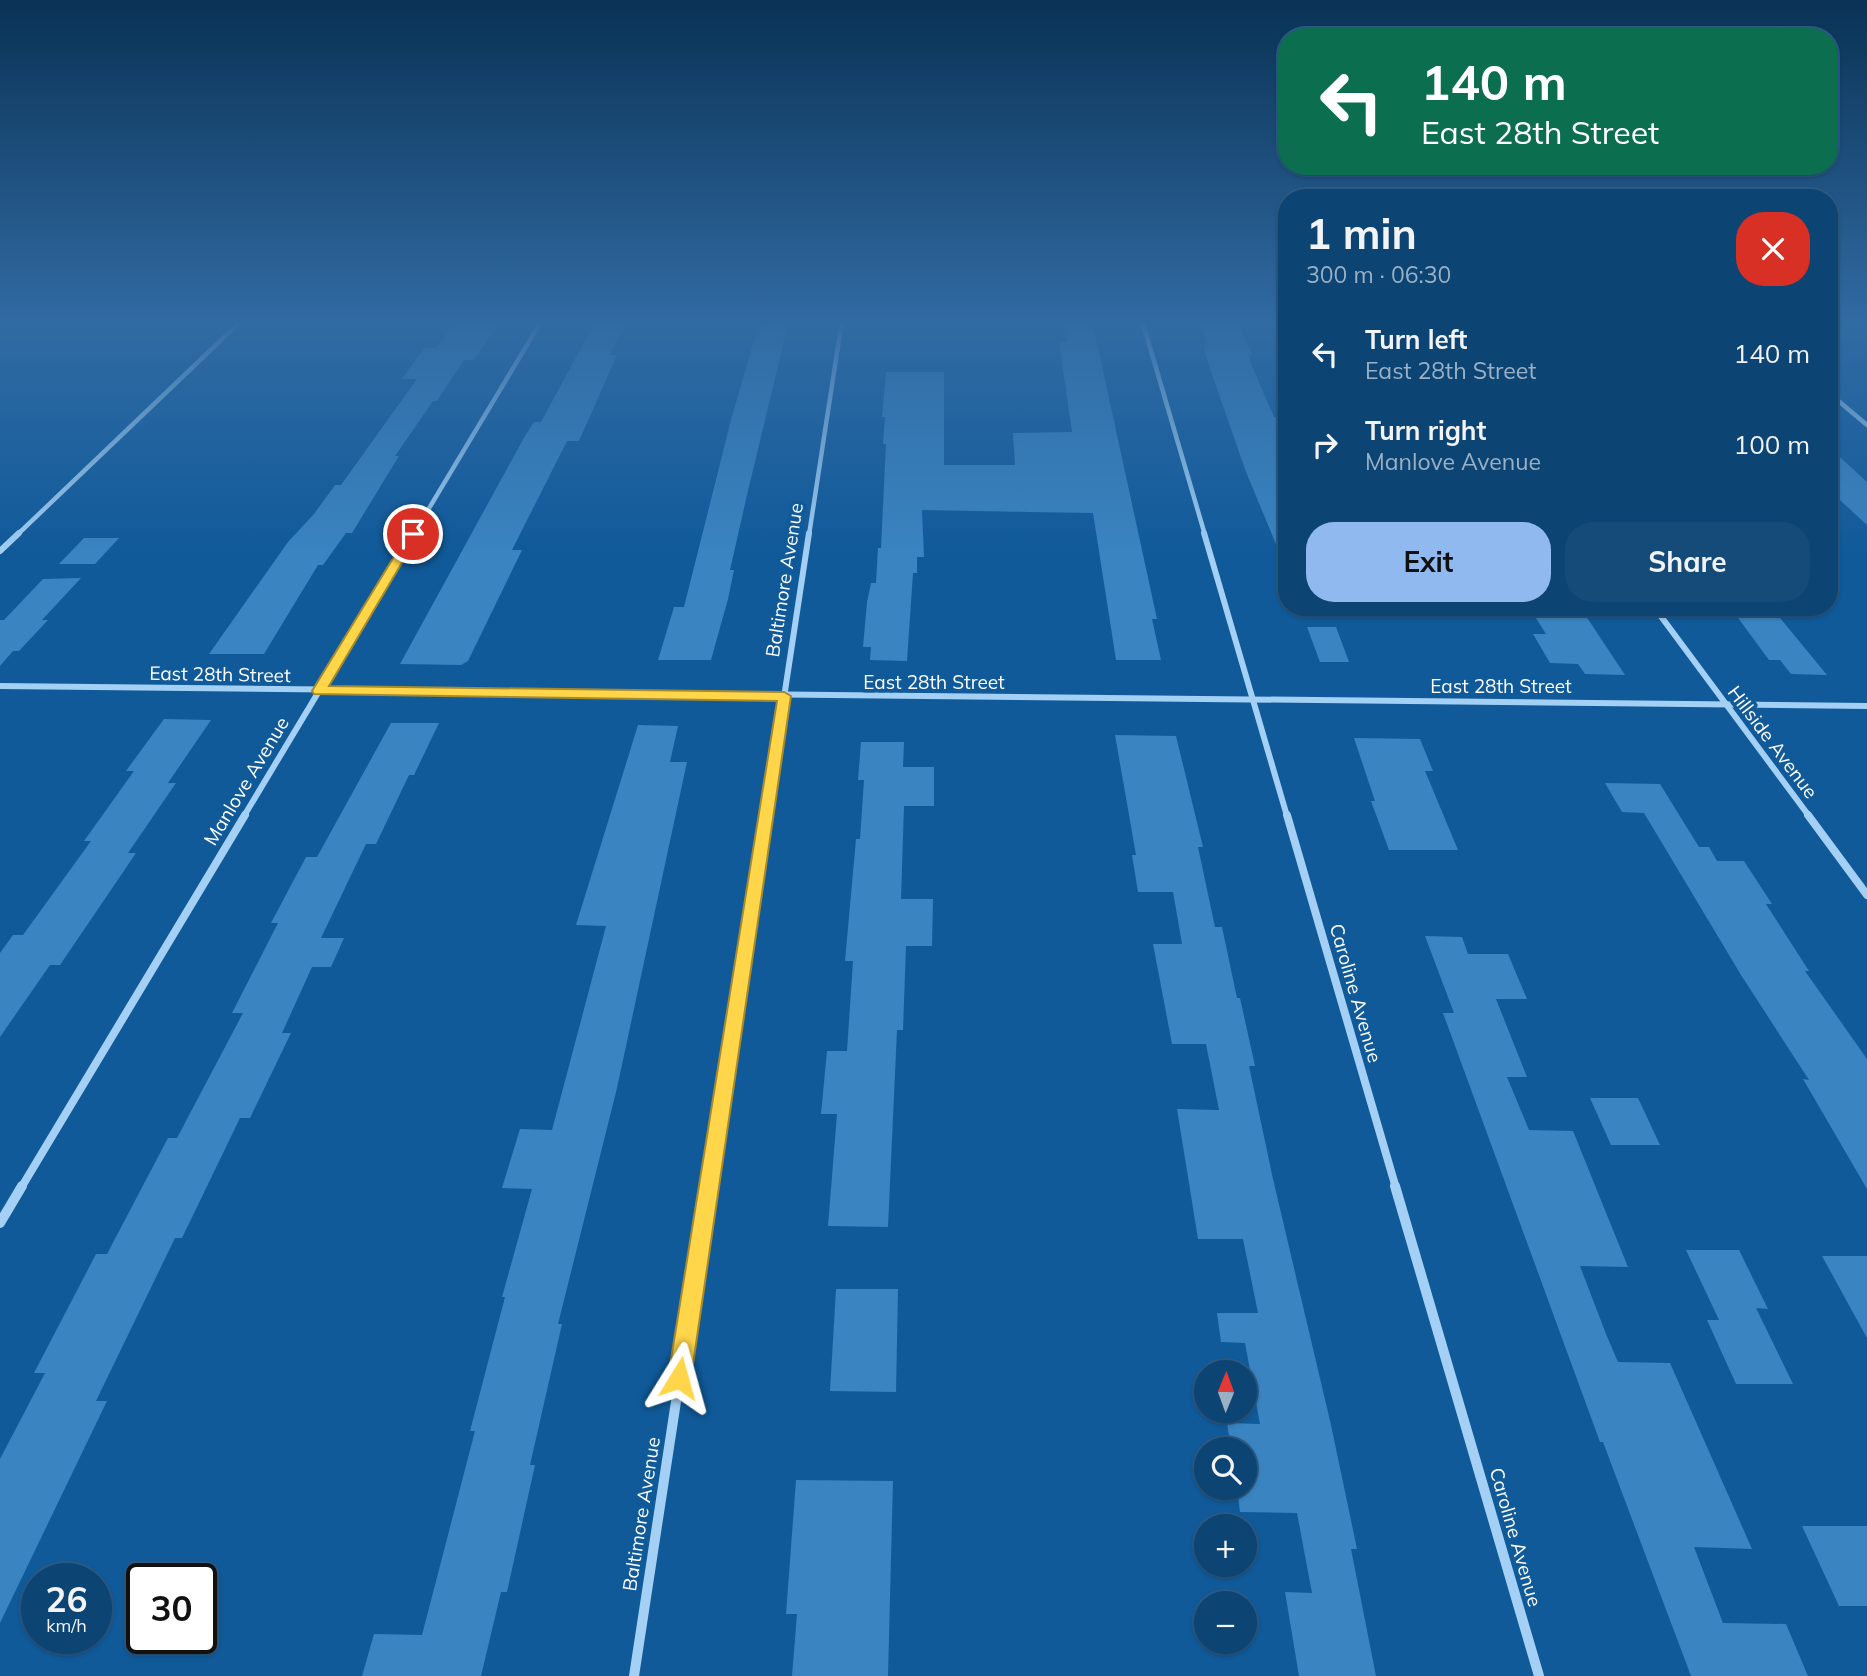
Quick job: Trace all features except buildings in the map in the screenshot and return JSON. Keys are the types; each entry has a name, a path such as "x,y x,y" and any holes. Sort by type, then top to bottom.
{"street":[{"path":"0,551 160,398"},
{"name":"Manlove Avenue","path":"0,1223 495,398"},
{"name":"Baltimore Avenue","path":"634,1676 830,398"},
{"name":"Caroline Avenue","path":"1165,398 1539,1676"},
{"path":"1838,401 1867,425"},
{"name":"Hillside Avenue","path":"1661,616 1867,895"},
{"name":"East 28th Street","path":"0,686 1867,706"}],"route":[{"path":"413,534 319,691 784,696 679,1378"}]}
